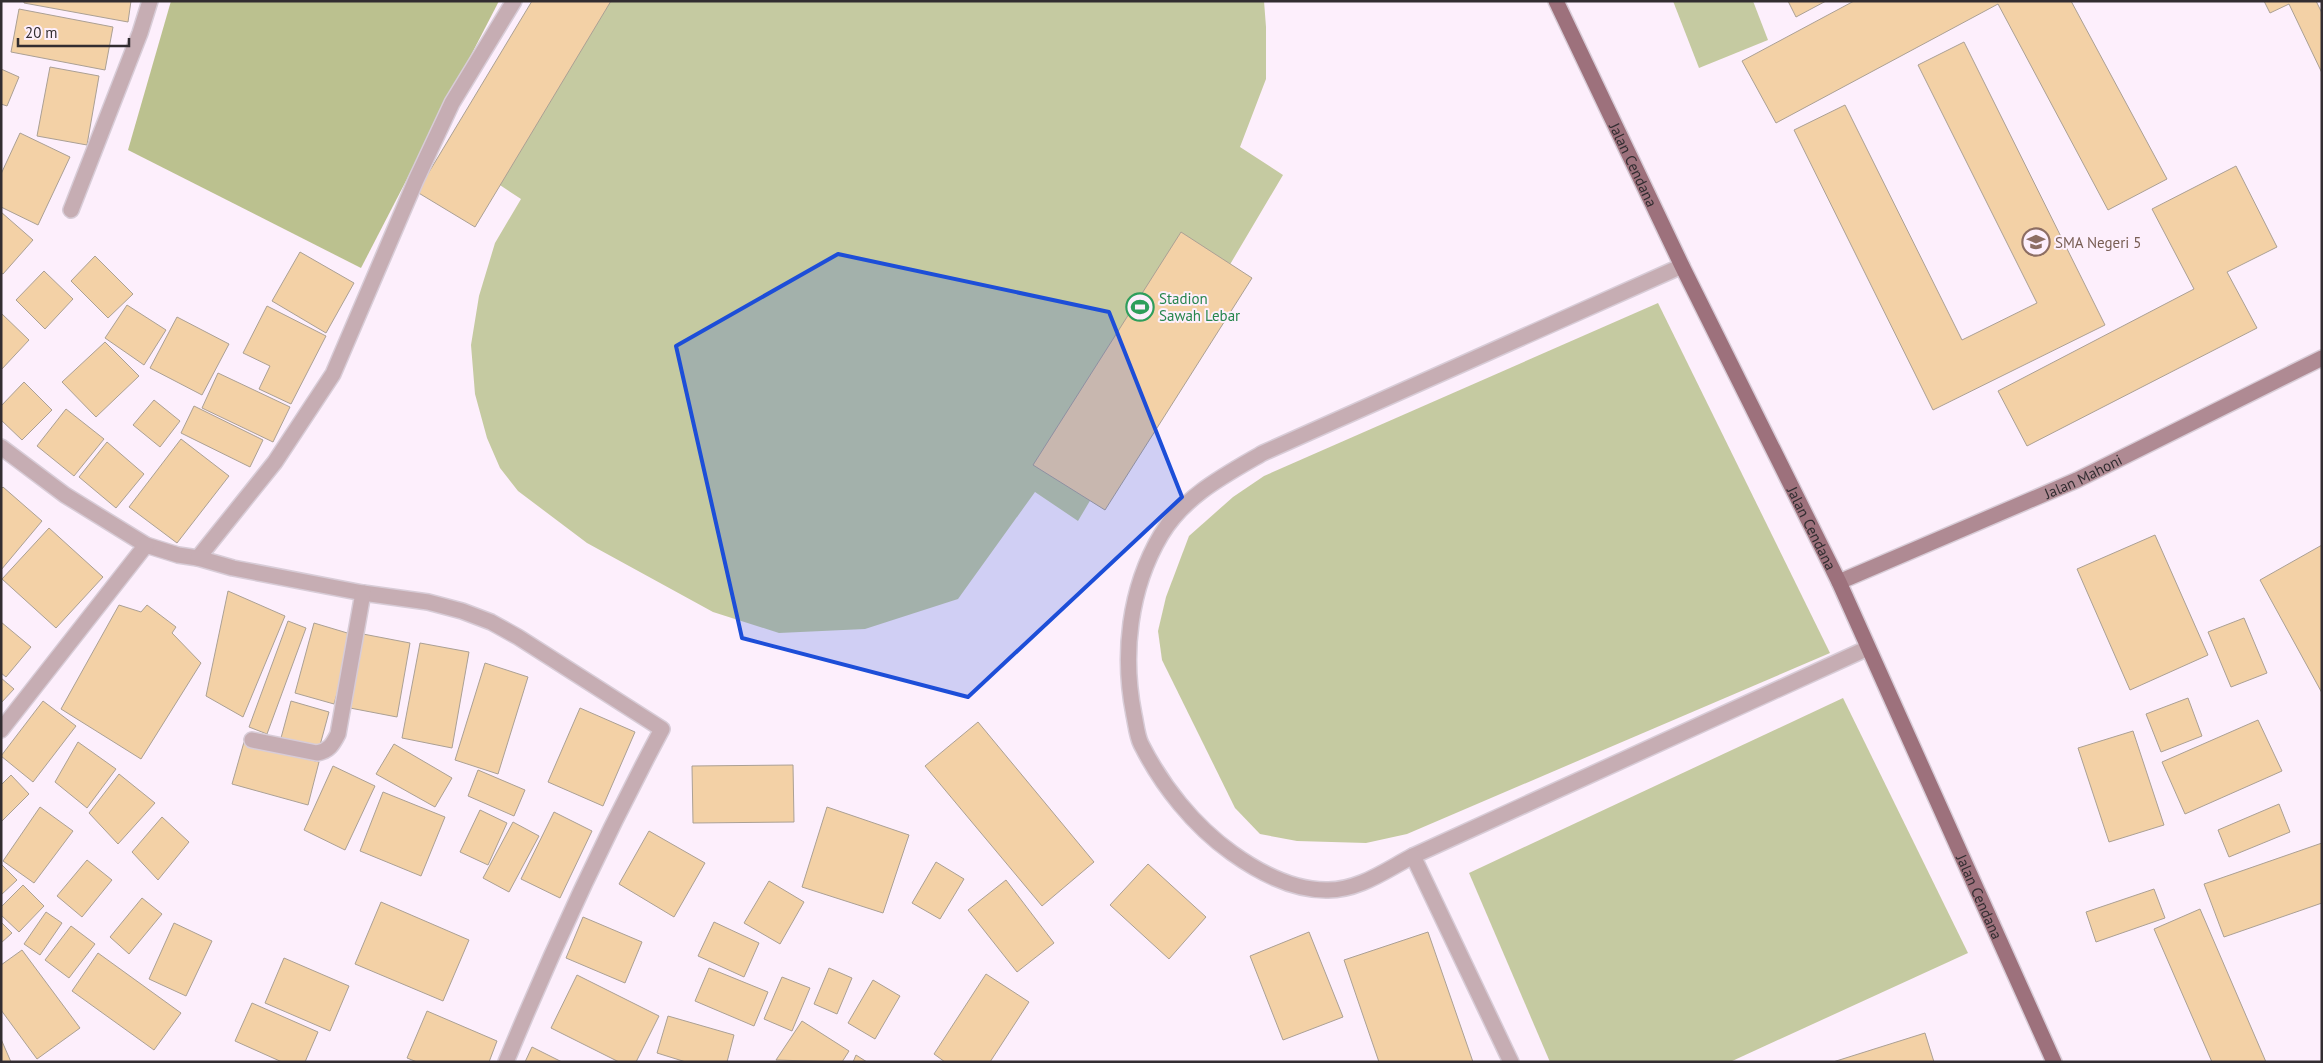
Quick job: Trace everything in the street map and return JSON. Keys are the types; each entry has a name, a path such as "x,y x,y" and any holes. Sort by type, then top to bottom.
{"main road":[{"name":"Jalan Cendana","path":"1556,1 1682,266 1839,582 2054,1062"}],"street":[{"path":"71,210 140,33 150,1"},
{"path":"198,558 275,462 333,374 416,180 452,103 514,1"},
{"path":"1682,266 1263,453 1213,482 1178,511 1162,534 1147,562 1131,621 1127,657 1131,696 1140,742 1166,784 1190,816 1212,839 1249,865 1296,886 1327,890 1347,888 1364,882 1413,856 1868,648"},
{"name":"Jalan Mahoni","path":"1839,582 2077,480 2322,358"},
{"path":"1,447 65,495 146,545 233,568 363,593 428,602 492,622 662,730 622,804 565,923 506,1062"},
{"path":"1,730 146,545"},
{"path":"252,740 317,753 324,752 334,743 338,734 363,593"},
{"path":"1413,856 1511,1062"}],"highlighted area":[{"path":"838,254 1109,312 1182,497 968,697 742,638 676,346"}],"green space":[{"path":"171,1 499,1 361,268 128,150"},
{"path":"541,1 1264,1 1266,79 1240,147 1283,175 1078,521 1035,492 958,599 865,629 779,633 713,612 587,543 518,491 500,468 487,438 475,394 471,345 479,296 495,243 521,199 450,152"},
{"path":"1673,1 1753,1 1768,40 1699,68"},
{"path":"1658,303 1830,653 1407,834 1366,843 1297,841 1260,834 1235,808 1162,660 1158,631 1166,597 1189,536 1233,497 1264,476"},
{"path":"1843,698 1968,953 1730,1062 1550,1062 1469,873"}],"building":[{"path":"24,1 131,1 128,22 24,3"},
{"path":"532,1 611,1 475,227 417,192"},
{"path":"1788,1 1826,1 1796,17"},
{"path":"1854,1 2071,1 2167,179 2108,210 1998,4 1776,123 1742,61"},
{"path":"2264,1 2316,1 2322,13 2322,73 2289,4 2270,13"},
{"path":"19,9 113,27 105,70 11,52"},
{"path":"1964,42 2105,325 1933,410 1794,130 1845,105 1962,340 2037,303 1918,65"},
{"path":"50,67 99,76 87,145 37,136"},
{"path":"1,69 19,77 7,106 1,104"},
{"path":"20,133 70,157 38,225 1,207 1,174"},
{"path":"2236,166 2277,247 2227,272 2257,328 2027,446 1998,391 2194,289 2152,209"},
{"path":"1,212 33,240 3,274 1,273"},
{"path":"1181,232 1252,278 1105,510 1033,465"},
{"path":"300,252 354,283 326,333 272,301"},
{"path":"95,256 133,294 108,318 71,281"},
{"path":"44,271 73,299 45,329 16,300"},
{"path":"127,305 166,330 144,365 105,338"},
{"path":"267,306 326,336 291,404 259,389 270,366 243,353"},
{"path":"1,313 29,340 1,370"},
{"path":"177,317 229,344 202,395 150,368"},
{"path":"105,342 139,376 96,417 62,382"},
{"path":"218,373 290,407 273,442 202,408"},
{"path":"24,382 52,410 22,440 1,420 1,406"},
{"path":"154,400 180,421 160,447 133,425"},
{"path":"194,406 263,440 250,467 181,433"},
{"path":"66,409 104,439 74,476 37,446"},
{"path":"181,439 229,476 177,543 129,507"},
{"path":"107,442 144,474 116,508 79,477"},
{"path":"3,487 42,521 1,570 1,489"},
{"path":"49,528 103,577 56,628 2,579"},
{"path":"2155,535 2208,655 2130,690 2077,569"},
{"path":"2322,545 2322,693 2260,580"},
{"path":"228,591 285,616 243,717 206,696"},
{"path":"119,605 141,612 147,605 176,627 172,633 201,663 141,759 61,709"},
{"path":"2244,618 2267,673 2231,687 2208,632"},
{"path":"288,621 306,628 267,734 249,727"},
{"path":"1,622 31,647 6,677 1,673"},
{"path":"314,623 354,635 334,704 295,693"},
{"path":"363,634 410,643 397,717 350,708"},
{"path":"420,643 469,652 452,748 402,738"},
{"path":"485,663 528,677 498,774 455,760"},
{"path":"1,678 14,689 1,703"},
{"path":"2188,698 2202,736 2161,752 2146,714"},
{"path":"43,701 76,726 33,782 1,756"},
{"path":"291,701 329,712 319,749 281,738"},
{"path":"580,708 635,732 603,806 548,782"},
{"path":"2258,720 2282,771 2185,814 2162,762"},
{"path":"978,722 1094,862 1042,906 925,766"},
{"path":"2133,731 2164,825 2109,842 2078,748"},
{"path":"78,742 116,769 87,808 55,782"},
{"path":"244,742 319,762 308,805 232,784"},
{"path":"394,744 452,778 435,807 376,774"},
{"path":"793,765 794,822 693,823 692,766"},
{"path":"333,766 375,786 345,850 304,830"},
{"path":"478,770 525,790 514,816 468,796"},
{"path":"119,774 155,803 118,844 89,813"},
{"path":"11,775 29,794 1,822 1,785"},
{"path":"383,792 445,817 421,876 360,851"},
{"path":"2279,804 2290,832 2229,857 2218,830"},
{"path":"40,807 73,831 34,883 3,861"},
{"path":"827,807 909,835 883,913 802,887"},
{"path":"480,810 507,823 488,865 460,852"},
{"path":"554,812 592,831 560,898 521,879"},
{"path":"162,817 189,842 158,880 132,852"},
{"path":"513,822 539,836 509,892 483,878"},
{"path":"649,831 705,863 674,917 619,884"},
{"path":"2322,843 2322,903 2224,937 2204,884"},
{"path":"87,860 112,880 82,917 57,896"},
{"path":"936,862 964,879 940,919 912,903"},
{"path":"1,864 17,880 1,895"},
{"path":"1148,864 1206,917 1169,959 1110,905"},
{"path":"1006,880 1054,943 1017,972 968,910"},
{"path":"769,881 804,902 780,944 744,923"},
{"path":"23,885 44,906 19,932 1,915 1,907"},
{"path":"2154,889 2165,918 2096,942 2086,912"},
{"path":"142,898 162,914 129,954 110,937"},
{"path":"381,902 469,940 443,1001 355,964"},
{"path":"2200,909 2266,1062 2212,1062 2154,929"},
{"path":"46,912 62,923 40,955 24,944"},
{"path":"583,917 642,942 625,983 566,958"},
{"path":"1,922 12,933 1,943"},
{"path":"714,922 759,943 744,977 698,956"},
{"path":"174,923 212,941 186,996 149,979"},
{"path":"71,926 95,944 69,978 45,960"},
{"path":"1309,932 1343,1017 1283,1040 1250,956"},
{"path":"1428,932 1473,1062 1379,1062 1344,960"},
{"path":"22,950 80,1028 37,1059 1,1010 1,965"},
{"path":"98,953 181,1013 154,1050 72,991"},
{"path":"284,958 349,986 330,1031 265,1003"},
{"path":"709,968 768,992 754,1026 695,1001"},
{"path":"829,968 852,978 837,1014 814,1004"},
{"path":"986,974 1029,1002 990,1062 945,1062 934,1054"},
{"path":"577,975 659,1016 636,1062 619,1062 551,1028"},
{"path":"782,977 810,988 792,1031 764,1019"},
{"path":"873,980 900,996 875,1039 848,1023"},
{"path":"252,1003 318,1032 305,1062 282,1062 235,1041"},
{"path":"427,1011 497,1041 489,1062 417,1062 407,1058"},
{"path":"668,1016 734,1035 727,1062 686,1062 657,1053"},
{"path":"802,1021 849,1051 842,1062 776,1060"},
{"path":"1925,1033 1934,1062 1833,1062"},
{"path":"1,1039 11,1062 1,1062"},
{"path":"532,1047 562,1062 525,1062"},
{"path":"856,1055 867,1062 853,1062"}],"place":[{"name":"SMA Negeri 5","path":"2036,242"},
{"name":"Stadion Sawah Lebar","path":"1140,307"}]}
